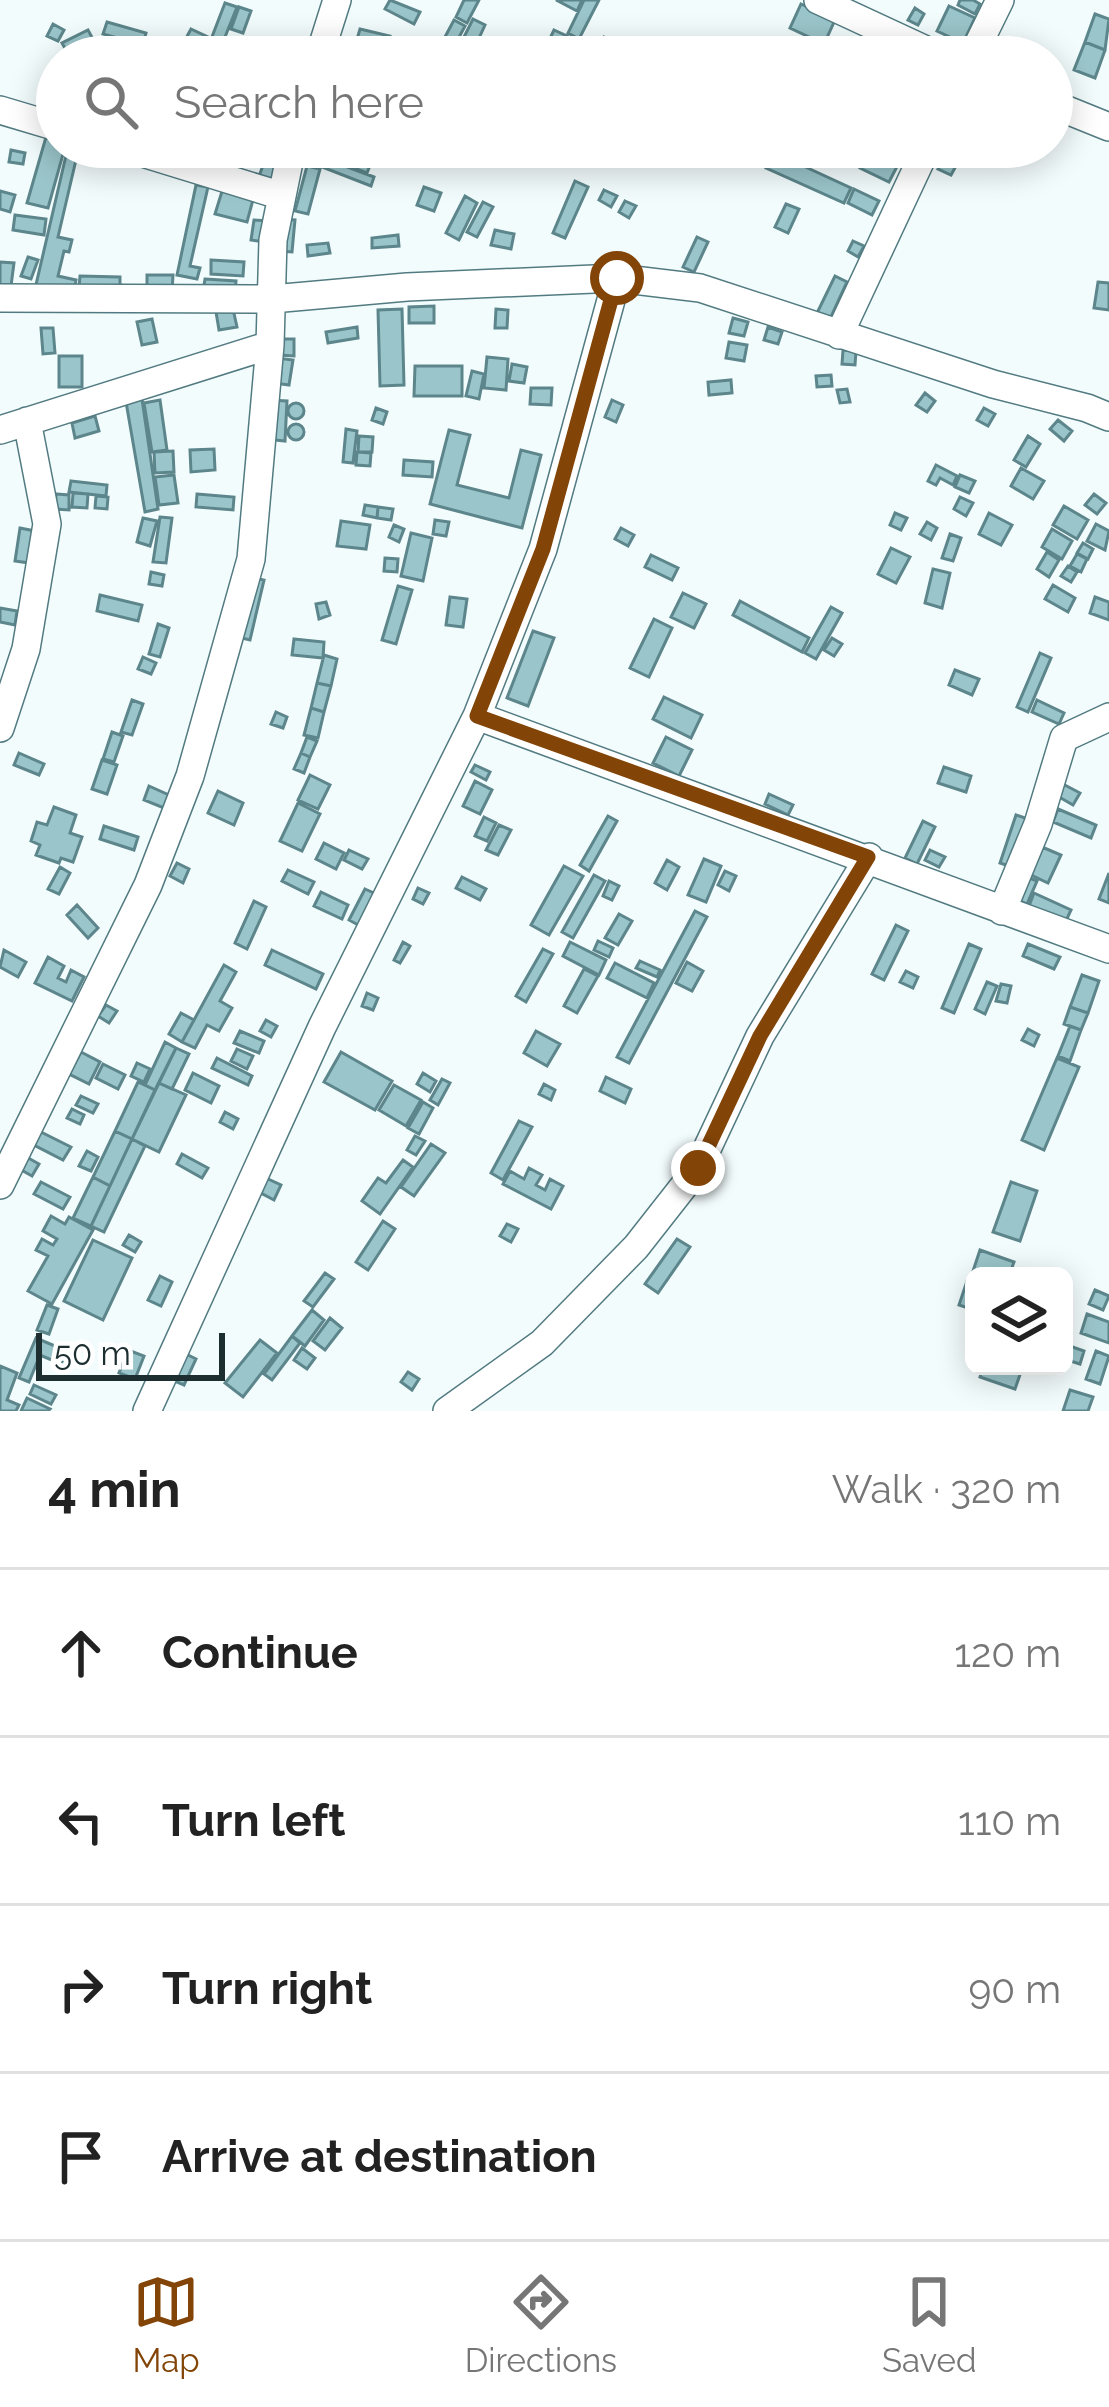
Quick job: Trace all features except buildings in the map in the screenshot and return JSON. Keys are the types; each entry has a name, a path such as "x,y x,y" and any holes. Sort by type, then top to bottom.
{"street":[{"path":"326,36 338,0"},
{"path":"818,0 895,36"},
{"path":"982,36 1000,0"},
{"path":"0,110 36,121"},
{"path":"1073,112 1109,127"},
{"path":"191,168 279,195"},
{"path":"0,1185 148,885 190,776 251,559 270,345 273,240 286,168"},
{"path":"839,335 917,168"},
{"path":"147,1411 322,1027 477,716 543,549 617,278"},
{"path":"0,298 272,299 407,287 617,278 700,288 1109,417"},
{"path":"0,728 26,649 47,524 14,425 270,345"},
{"path":"477,716 1109,949"},
{"path":"1002,911 1038,824 1064,737 1109,717"},
{"path":"447,1411 542,1343 636,1247 698,1168 760,1036 868,857"}],"route":[{"path":"617,278 543,549 477,716 868,857 760,1036 698,1168"}]}
